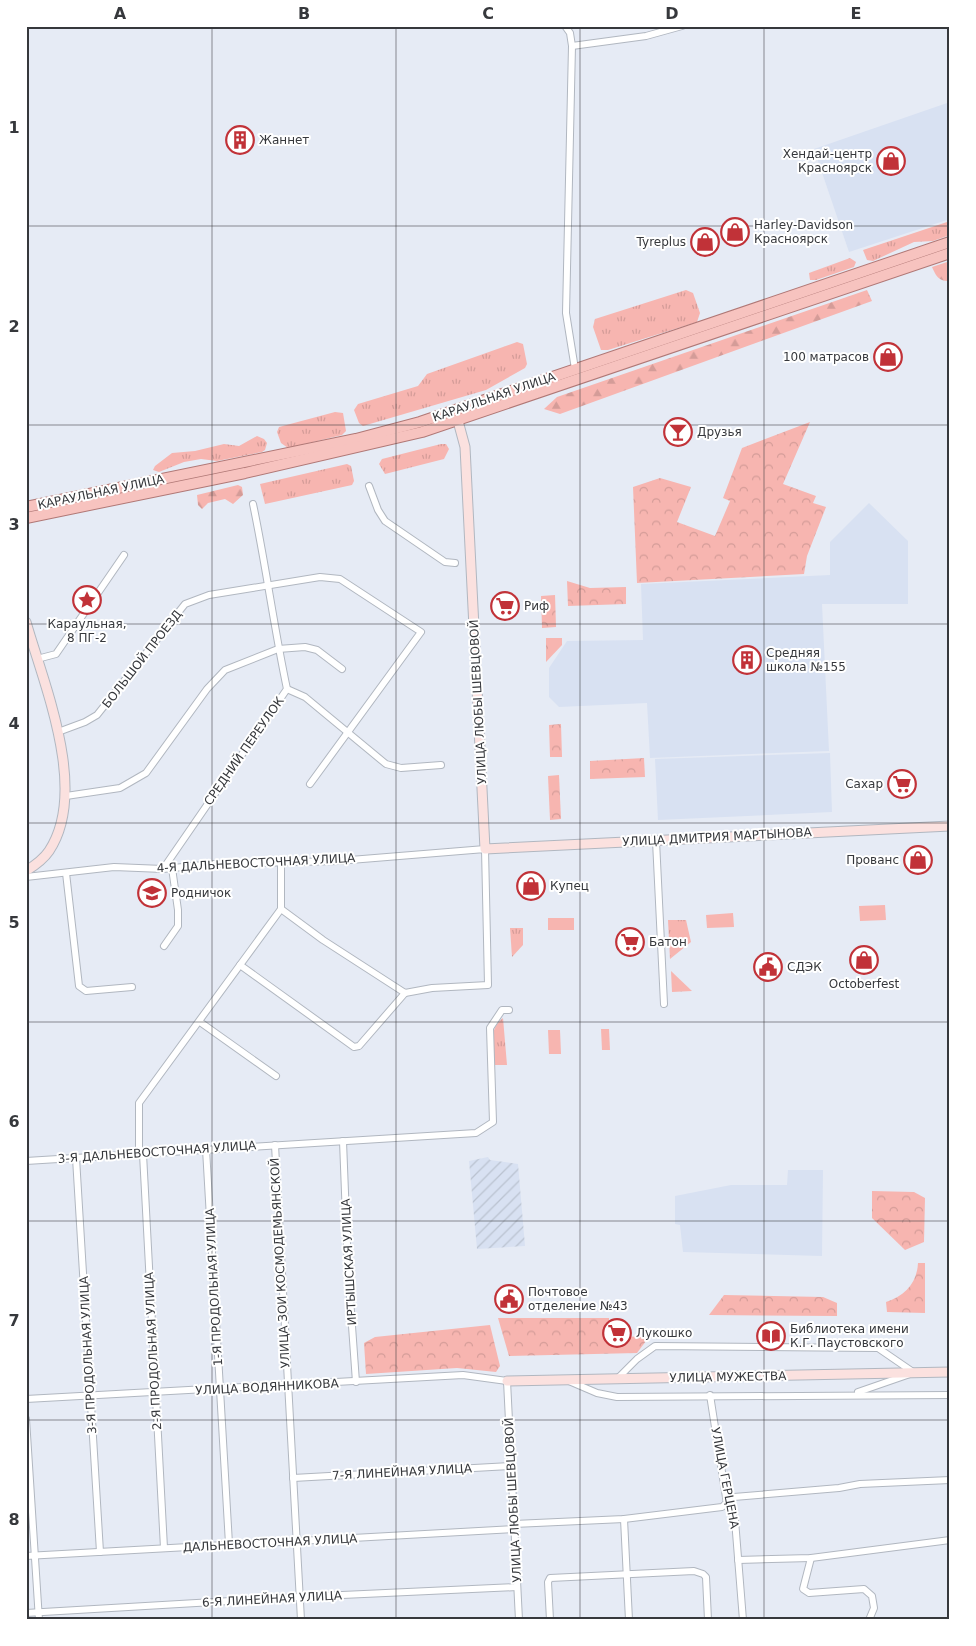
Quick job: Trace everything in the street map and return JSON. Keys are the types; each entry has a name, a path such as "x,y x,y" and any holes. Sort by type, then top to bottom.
{"main road":[{"name":"КАРАУЛЬНАЯ УЛИЦА","path":"26,507 356,439 420,422 950,242"},
{"name":"КАРАУЛЬНАЯ УЛИЦА","path":"26,518 360,448 458,421 950,253"}],"street":[{"path":"565,26 570,33 572,46 566,313 575,369"},
{"path":"572,46 646,36 682,26"},
{"name":"УЛИЦА ЛЮБЫ ШЕВЦОВОЙ","path":"405,993 432,988 488,984 485,849 465,447 458,421"},
{"path":"368,486 385,520 444,562 455,563"},
{"name":"СРЕДНИЙ ПЕРЕУЛОК","path":"164,869 287,689 278,649 270,584 253,504"},
{"path":"37,659 56,654 124,556"},
{"name":"БОЛЬШОЙ ПРОЕЗД","path":"58,732 97,715 185,604 209,595 320,577 340,579 421,632 347,733"},
{"path":"26,622 58,732 66,796 63,819 57,837 48,852 26,871"},
{"path":"66,796 120,788 146,773 207,689 225,670 278,649 305,647 317,650 342,669"},
{"path":"287,689 305,697 386,764 401,768 441,765"},
{"path":"310,784 347,733"},
{"name":"УЛИЦА ДМИТРИЯ МАРТЫНОВА","path":"485,849 950,826"},
{"path":"656,840 664,1004"},
{"name":"4-Я ДАЛЬНЕВОСТОЧНАЯ УЛИЦА","path":"26,877 114,866 164,869 281,862 338,861 485,849"},
{"path":"240,965 354,1047 359,1046 405,993 323,940 281,908 281,862"},
{"path":"164,946 178,926 178,910 172,868"},
{"path":"66,873 79,986 86,991 132,987"},
{"name":"2-Я ПРОДОЛЬНАЯ УЛИЦА","path":"164,1548 139,1103 200,1022 281,908"},
{"name":"3-Я ДАЛЬНЕВОСТОЧНАЯ УЛИЦА","path":"26,1161 476,1133 493,1122 490,1028 502,1010 509,1010"},
{"path":"200,1022 276,1076"},
{"name":"ИРТЫШСКАЯ УЛИЦА","path":"344,1141 348,1270 356,1382"},
{"name":"УЛИЦА ЗОИ КОСМОДЕМЬЯНСКОЙ","path":"275,1145 301,1620"},
{"name":"1-Я ПРОДОЛЬНАЯ УЛИЦА","path":"206,1149 229,1544"},
{"name":"3-Я ПРОДОЛЬНАЯ УЛИЦА","path":"76,1158 100,1552"},
{"path":"618,1379 637,1359 655,1346 878,1348 914,1373"},
{"name":"УЛИЦА МУЖЕСТВА","path":"507,1381 950,1372"},
{"path":"849,1394 914,1373"},
{"name":"УЛИЦА ВОДЯННИКОВА","path":"26,1399 156,1394 463,1375 507,1381"},
{"name":"УЛИЦА ЛЮБЫ ШЕВЦОВОЙ","path":"507,1381 519,1620"},
{"path":"568,1381 597,1393 617,1397 849,1394 950,1395"},
{"name":"УЛИЦА ГЕРЦЕНА","path":"710,1396 727,1504 735,1520 743,1620"},
{"path":"26,1419 39,1620"},
{"name":"7-Я ЛИНЕЙНАЯ УЛИЦА","path":"293,1478 512,1466"},
{"name":"ДАЛЬНЕВОСТОЧНАЯ УЛИЦА","path":"26,1556 229,1544 297,1542 624,1519 722,1506 734,1497 839,1488 860,1484 950,1480"},
{"path":"624,1519 629,1620"},
{"path":"738,1560 811,1558 950,1540"},
{"path":"811,1558 803,1588 809,1593 864,1589 872,1596 874,1608 869,1620"},
{"path":"550,1620 548,1582 550,1578 694,1570 703,1574 706,1581 708,1620"},
{"name":"6-Я ЛИНЕЙНАЯ УЛИЦА","path":"26,1613 299,1597 517,1587"}],"shaded area":[{"path":"950,102 950,219 849,252 814,149"},
{"path":"869,503 908,541 908,604 822,604 829,751 650,758 647,703 559,707 549,697 549,668 567,641 643,640 641,584 830,575 830,542"},
{"path":"830,753 832,812 658,820 655,759"},
{"path":"488,1157 490,1160 518,1164 525,1246 477,1249 469,1161"},
{"path":"788,1170 823,1170 822,1256 683,1252 680,1225 675,1224 675,1196 731,1185 787,1185"}],"green space":[{"path":"950,221 950,235 933,241 914,242 873,261 867,260 863,250"},
{"path":"850,258 856,262 854,267 816,280 810,280 809,273"},
{"path":"950,261 950,281 943,280 937,276 932,267"},
{"path":"686,290 693,293 700,313 697,322 608,350 601,350 593,327 595,319"},
{"path":"867,290 872,301 560,414 544,409 557,397"},
{"path":"517,342 523,344 527,364 525,368 486,390 363,426 359,423 354,410 358,404 418,386 427,374"},
{"path":"335,412 343,413 346,431 342,435 288,448 281,443 277,432 279,427"},
{"path":"810,422 783,484 816,496 813,503 826,507 807,556 804,574 637,583 633,487 660,478 691,487 677,522 715,536 730,501 723,498 742,448"},
{"path":"257,436 264,439 267,443 265,450 262,452 217,461 201,459 184,462 159,472 153,470 155,466 172,453 195,451 224,444 239,446"},
{"path":"446,444 449,449 444,459 385,474 379,464 382,459"},
{"path":"347,464 351,466 354,481 352,485 265,504 260,484"},
{"path":"238,485 242,487 243,495 233,504 225,499 208,503 202,509 198,505 197,495"},
{"path":"567,581 590,588 626,587 626,604 568,606"},
{"path":"555,595 556,627 542,628 541,596"},
{"path":"546,638 562,638 562,645 546,662"},
{"path":"561,724 562,757 550,757 549,725"},
{"path":"644,758 645,777 590,779 590,761"},
{"path":"559,775 561,819 550,820 548,776"},
{"path":"885,905 886,920 860,921 859,906"},
{"path":"733,913 734,927 707,928 706,915"},
{"path":"548,918 574,918 574,930 548,930"},
{"path":"668,920 686,920 691,942 670,959"},
{"path":"510,928 523,928 523,945 512,957"},
{"path":"671,971 692,991 672,992"},
{"path":"503,1018 507,1065 494,1065 493,1033 498,1022"},
{"path":"601,1029 609,1029 610,1050 602,1050"},
{"path":"548,1030 560,1030 561,1054 549,1054"},
{"path":"872,1191 914,1192 925,1198 924,1242 905,1250 872,1218"},
{"path":"918,1263 925,1263 925,1313 887,1312 886,1302 899,1296 909,1288 915,1277"},
{"path":"724,1295 823,1297 837,1303 837,1316 709,1315"},
{"path":"498,1318 609,1318 609,1336 649,1337 637,1353 509,1356"},
{"path":"490,1325 500,1366 496,1372 457,1368 366,1374 364,1343 375,1337"}],"place":[{"name":"Жаннет","path":"240,140"},
{"name":"Хендай-центр Красноярск","path":"891,161"},
{"name":"Harley-Davidson Красноярск","path":"735,232"},
{"name":"Tyreplus","path":"705,242"},
{"name":"100 матрасов","path":"888,357"},
{"name":"Друзья","path":"678,432"},
{"name":"Караульная, 8 ПГ-2","path":"87,600"},
{"name":"Риф","path":"505,606"},
{"name":"Средняя школа №155","path":"747,660"},
{"name":"Сахар","path":"902,784"},
{"name":"Прованс","path":"918,860"},
{"name":"Купец","path":"531,886"},
{"name":"Родничок","path":"152,893"},
{"name":"Батон","path":"630,942"},
{"name":"Octoberfest","path":"864,960"},
{"name":"СДЭК","path":"768,967"},
{"name":"Почтовое отделение №43","path":"509,1299"},
{"name":"Лукошко","path":"617,1333"},
{"name":"Библиотека имени К.Г. Паустовского","path":"771,1336"}]}
